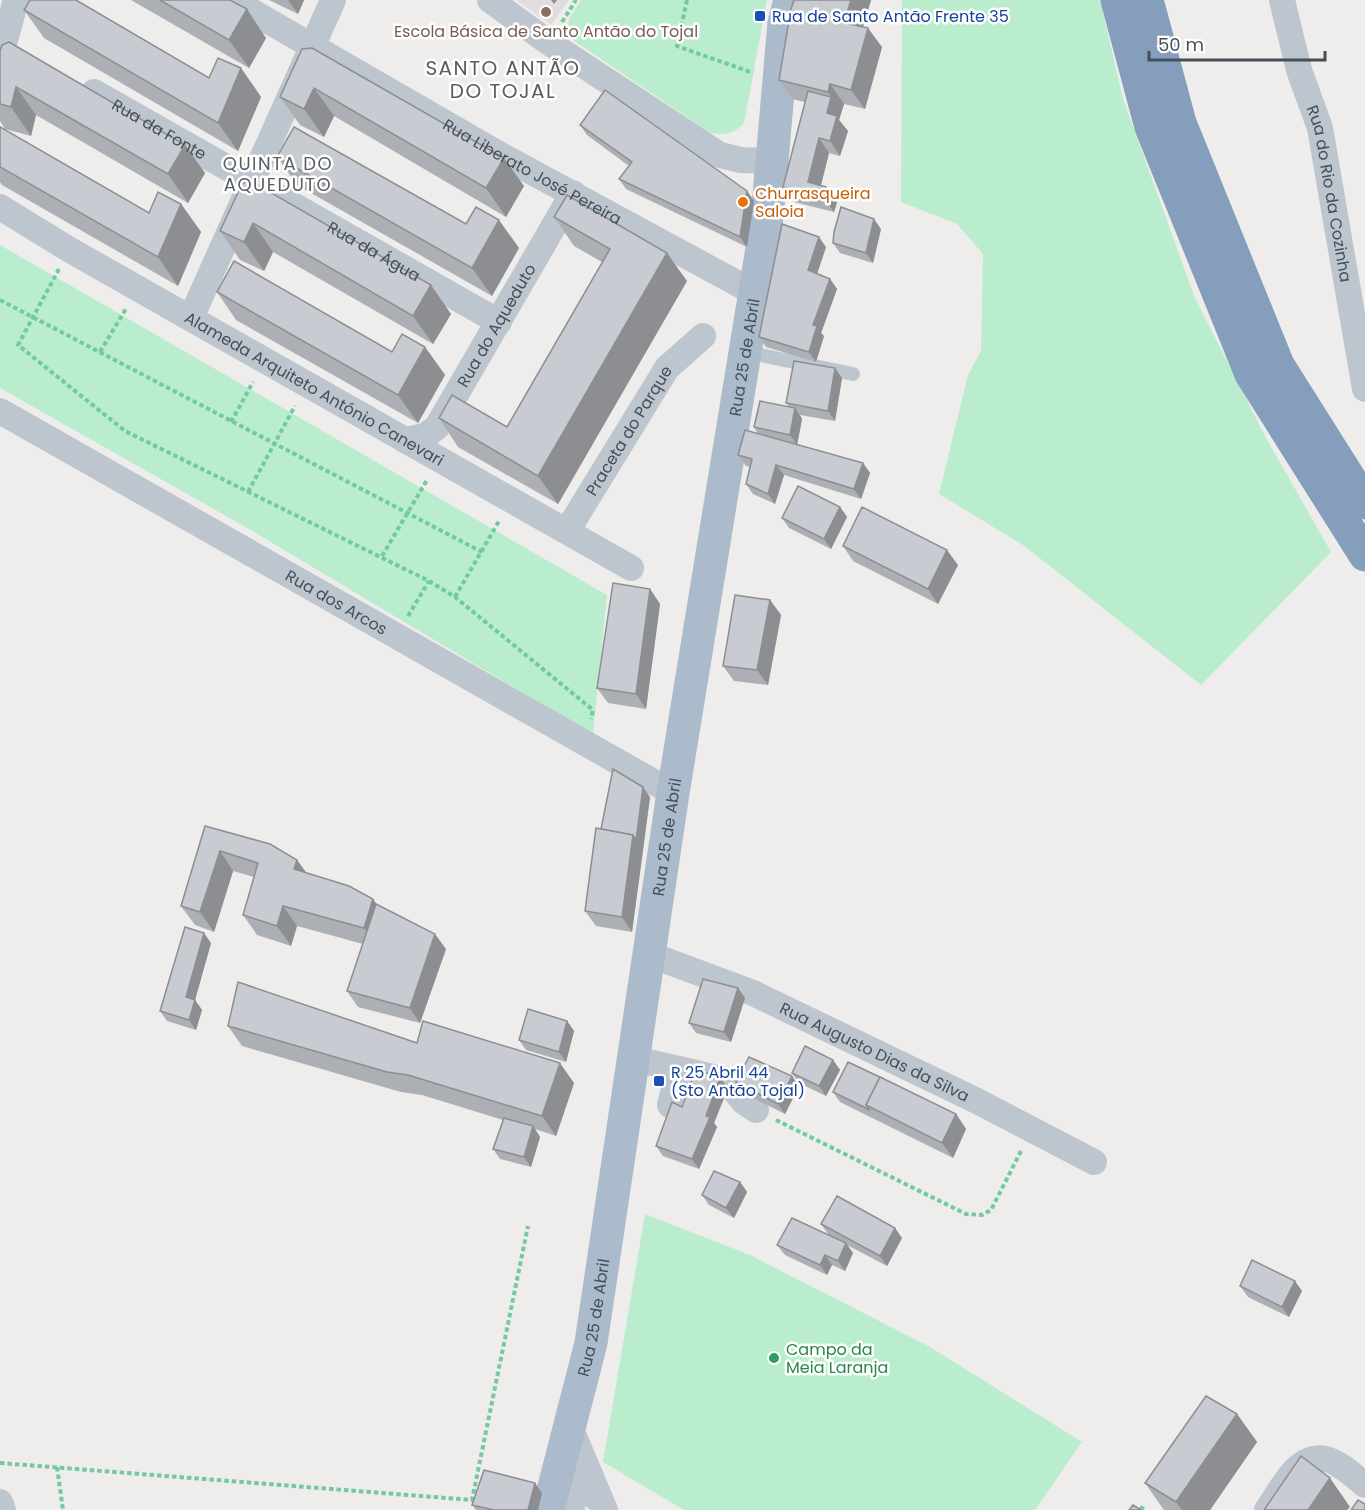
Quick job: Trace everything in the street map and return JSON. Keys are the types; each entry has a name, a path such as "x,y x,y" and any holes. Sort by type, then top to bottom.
{"highway":[{"path":"1117,0 1151,127 1251,374 1365,555"},
{"path":"1147,0 1180,123 1278,365 1365,503"}],"main road":[{"name":"Rua 25 de Abril","path":"559,1502 570,1427 591,1343 651,955 673,793 756,293 773,161 784,22 790,0"}],"street":[{"path":"10,51 16,0"},
{"name":"Rua Liberato José Pereira","path":"232,0 573,193 756,293"},
{"path":"191,318 333,0"},
{"path":"490,0 548,42 720,155 741,160 773,161"},
{"name":"Rua do Rio da Cozinha","path":"1282,0 1299,70 1320,129 1365,389"},
{"name":"Rua da Fonte","path":"77,82 251,181"},
{"name":"Rua da Água","path":"251,181 499,322"},
{"name":"Rua do Aqueduto","path":"405,440 425,436 437,427 573,193"},
{"name":"Alameda Arquiteto António Canevari","path":"0,207 70,250 631,568"},
{"name":"Praceta do Parque","path":"567,531 667,368 702,336"},
{"name":"Rua dos Arcos","path":"0,411 396,635 586,746 673,793"},
{"name":"Rua Augusto Dias da Silva","path":"651,955 753,993 1094,1162"},
{"path":"635,1059 726,1080 744,1102 756,1110"},
{"path":"670,1105 679,1069"},
{"path":"570,1427 603,1505"},
{"path":"1268,1510 1298,1466 1313,1459 1330,1460 1365,1485"},
{"path":"559,1502 569,1484 603,1505"},
{"path":"0,1502 3,1510"}],"lane":[{"path":"746,352 853,374"}],"path":[{"path":"687,0 677,46 778,82"},
{"path":"70,250 18,345 125,431 382,556 429,580 455,597 593,710 586,746"},
{"path":"99,352 138,288"},
{"path":"0,300 407,515 482,552"},
{"path":"231,422 265,360"},
{"path":"248,492 308,384"},
{"path":"382,556 440,459"},
{"path":"455,597 511,500"},
{"path":"396,635 429,580"},
{"path":"756,1110 966,1214 982,1215 991,1209 1033,1130"},
{"path":"0,1463 472,1500 528,1226"},
{"path":"57,1467 63,1510"},
{"path":"1140,1507 1144,1510"}],"shaded area":[{"name":"Escola Básica de Santo Antão do Tojal","path":"516,0 569,0 551,25"}],"green space":[{"path":"581,0 767,0 744,123 728,133 709,132 567,36 569,19"},
{"path":"902,0 1100,0 1123,99 1195,298 1265,436 1331,552 1201,685 1023,545 939,494 968,375 981,351 983,254 957,224 901,202"},
{"path":"0,245 607,595 593,735 249,529 0,388"},
{"path":"645,1214 750,1255 930,1347 1082,1442 1035,1510 684,1510 603,1462"}],"building":[{"path":"30,0 76,0 209,78 218,58 241,68 218,123 24,10"},
{"path":"160,0 230,0 247,9 229,40"},
{"path":"794,0 851,0 844,23 868,28 851,90 830,84 828,92 779,80"},
{"path":"9,42 185,145 168,174 16,87 11,107 0,104 0,51 2,45"},
{"path":"312,48 504,158 486,188 314,88 304,109 280,97 302,49"},
{"path":"605,90 747,191 740,237 619,179 632,162 580,125"},
{"path":"808,91 831,97 827,113 837,116 830,141 819,138 808,182 826,187 823,197 783,187"},
{"path":"0,127 149,213 158,192 181,204 158,257 0,167"},
{"path":"294,127 466,224 476,207 499,220 472,268 277,157"},
{"path":"249,180 431,285 413,316 253,223 244,242 220,231 242,184"},
{"path":"567,195 667,253 538,476 439,418 452,395 507,427 610,249 554,217"},
{"path":"841,207 874,219 866,253 833,243"},
{"path":"782,224 819,237 808,270 830,279 813,325 817,326 809,352 759,337"},
{"path":"234,261 392,352 402,334 425,347 398,395 217,292"},
{"path":"794,361 835,368 828,411 786,403"},
{"path":"760,401 795,408 790,435 754,427"},
{"path":"745,430 863,463 854,489 776,465 768,494 746,484 752,459 738,455"},
{"path":"798,486 840,507 824,539 782,518"},
{"path":"862,507 947,550 928,589 843,546"},
{"path":"613,583 650,589 636,694 597,688"},
{"path":"735,595 770,600 757,670 723,666"},
{"path":"613,769 643,787 636,840 633,835 601,829"},
{"path":"205,826 270,844 297,860 294,869 349,886 373,899 364,928 283,906 277,926 243,915 258,863 220,851 200,912 181,906"},
{"path":"596,828 633,835 622,917 585,911"},
{"path":"376,904 435,934 410,1008 347,991"},
{"path":"185,927 204,933 186,997 195,1000 189,1020 160,1011"},
{"path":"703,979 738,988 724,1032 689,1023"},
{"path":"238,982 417,1043 423,1021 560,1063 542,1116 408,1075 387,1072 228,1026"},
{"path":"528,1009 567,1021 559,1052 519,1040"},
{"path":"805,1046 833,1060 819,1086 792,1073"},
{"path":"749,1057 792,1076 778,1104 736,1082"},
{"path":"848,1062 880,1077 866,1105 870,1110 833,1092"},
{"path":"696,1069 720,1078 706,1116 710,1117 692,1159 656,1146 672,1102 682,1107"},
{"path":"880,1077 956,1114 942,1143 866,1105"},
{"path":"504,1118 533,1126 524,1157 493,1149"},
{"path":"714,1171 740,1182 726,1208 702,1195"},
{"path":"837,1196 895,1228 880,1256 821,1224"},
{"path":"792,1218 846,1243 838,1261 825,1255 820,1265 777,1245"},
{"path":"1252,1260 1295,1281 1282,1307 1240,1286"},
{"path":"1206,1396 1237,1414 1176,1502 1145,1483"},
{"path":"1301,1456 1330,1478 1308,1510 1264,1510"},
{"path":"484,1470 535,1483 528,1510 494,1510 472,1505"},
{"path":"1358,1500 1365,1504 1365,1510 1351,1510"},
{"path":"1133,1505 1141,1510 1129,1510"}],"place":[{"name":"Escola Básica de Santo Antão do Tojal","path":"546,12"},
{"name":"Rua de Santo Antão Frente 35","path":"760,16"},
{"name":"Churrasqueira Saloia","path":"743,202"},
{"name":"R 25 Abril 44 (Sto Antão Tojal)","path":"659,1081"},
{"name":"Campo da Meia Laranja","path":"774,1358"}],"district":[{"name":"SANTO ANTÃO DO TOJAL","path":"503,80"},
{"name":"QUINTA DO AQUEDUTO","path":"278,174"}]}
